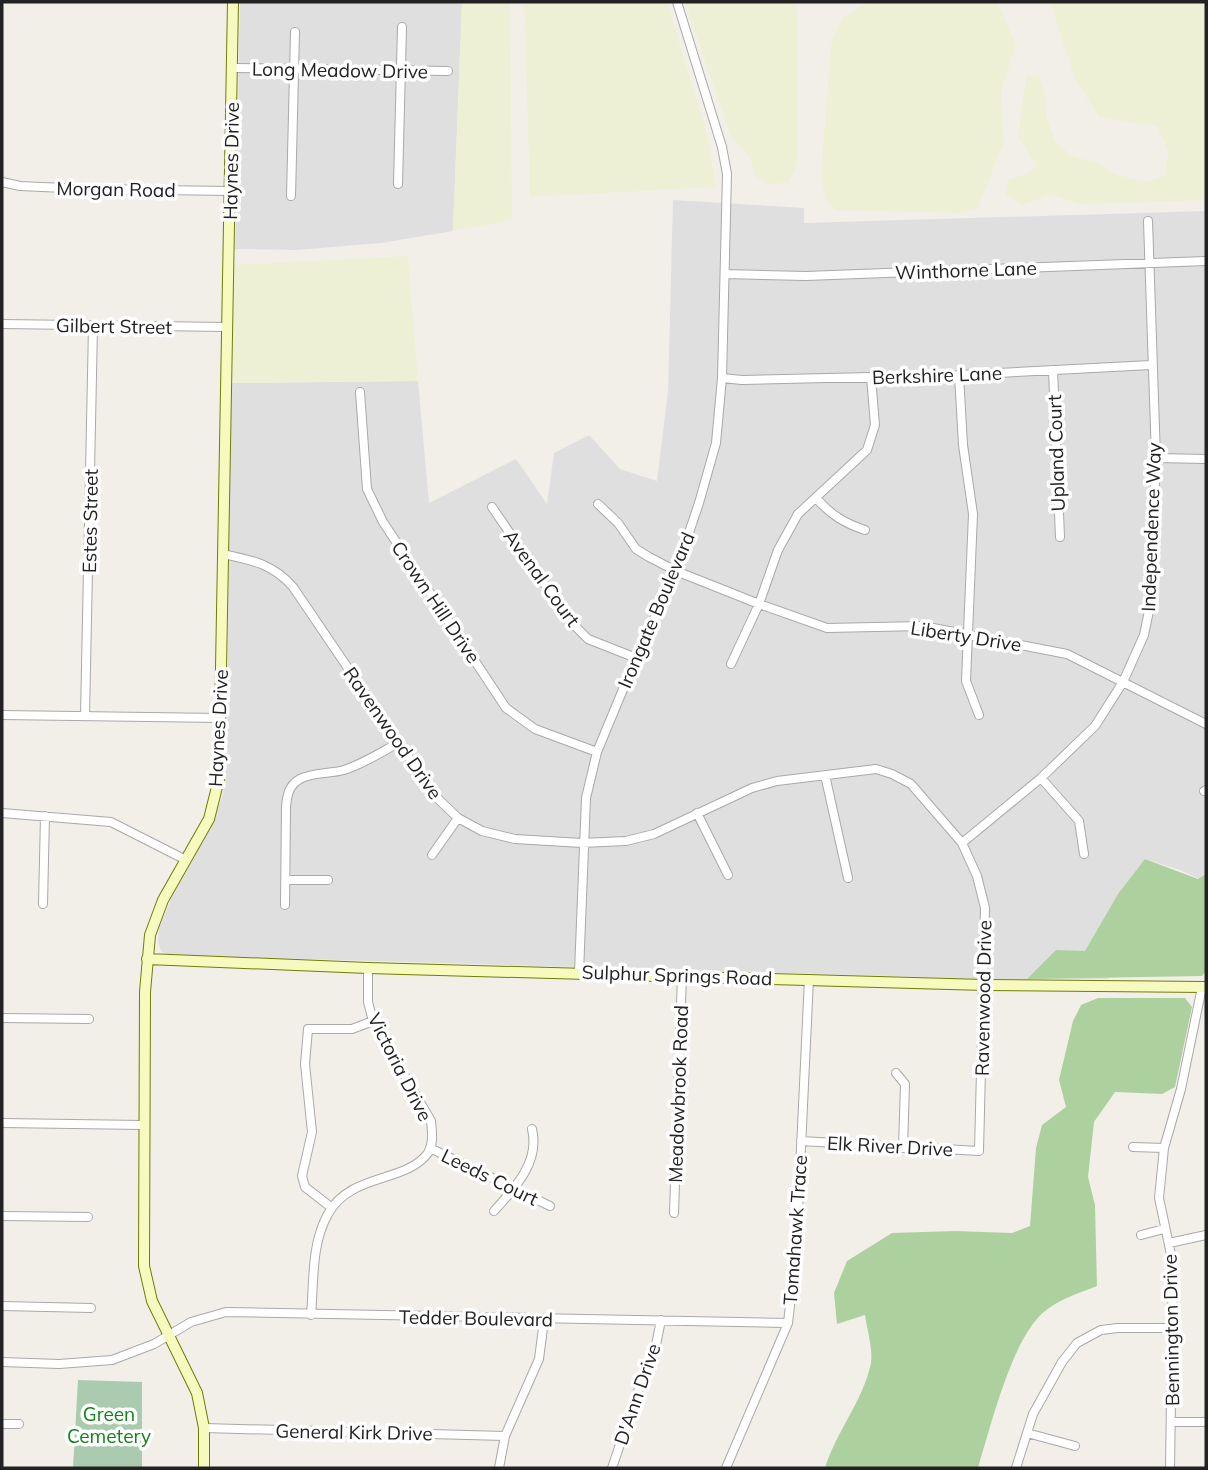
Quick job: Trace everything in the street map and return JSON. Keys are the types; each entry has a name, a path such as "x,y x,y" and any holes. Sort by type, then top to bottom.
{"street":[{"name":"Haynes Drive","path":"204,1468 204,1428 197,1393 152,1301 144,1266 143,1125 147,959 150,935 163,900 209,819 219,779 233,2"},
{"name":"Irongate Boulevard","path":"579,972 582,843 586,798 597,752 676,571 716,443 722,378 727,174 722,147 677,2"},
{"path":"398,184 402,27"},
{"path":"291,196 295,32"},
{"name":"Long Meadow Drive","path":"232,68 448,71"},
{"name":"Morgan Road","path":"2,182 20,186 87,190 230,191"},
{"name":"Independence Way","path":"962,843 1041,778 1095,726 1123,682 1144,635 1150,606 1156,458 1148,221"},
{"name":"Winthorne Lane","path":"725,274 806,276 1206,261"},
{"name":"Gilbert Street","path":"2,324 227,327"},
{"name":"Estes Street","path":"85,716 93,326"},
{"name":"Berkshire Lane","path":"722,378 871,377 1151,365"},
{"name":"Upland Court","path":"1053,370 1060,537"},
{"path":"959,374 963,445 973,514 966,681 979,715"},
{"path":"731,664 759,604 778,550 798,514 867,450 875,425 871,377"},
{"name":"Crown Hill Drive","path":"360,393 367,489 383,522 506,708 535,729 597,752"},
{"path":"1156,458 1206,458"},
{"path":"816,499 843,522 865,530"},
{"name":"Liberty Drive","path":"598,505 618,523 636,549 676,571 759,604 827,628 923,626 1068,654 1206,724"},
{"name":"Avenal Court","path":"492,507 569,620 588,639 636,658"},
{"name":"Ravenwood Drive","path":"223,554 256,560 283,576 434,795 458,818 482,831 515,839 582,843 626,841 654,834 752,788 777,781 876,769 911,784 962,843 977,876 985,908 979,1151"},
{"path":"2,715 220,718"},
{"path":"285,905 286,807 292,786 311,775 343,770 365,762 398,743"},
{"path":"825,775 848,878"},
{"path":"1041,778 1079,821 1084,854"},
{"path":"2,813 111,822 186,860"},
{"path":"697,813 728,876"},
{"path":"43,904 45,816"},
{"path":"432,855 458,818"},
{"path":"287,880 327,880"},
{"name":"Sulphur Springs Road","path":"147,959 368,968 985,985 1204,987"},
{"name":"Victoria Drive","path":"312,1315 316,1245 328,1212 350,1189 414,1165 428,1152 433,1139 431,1121 373,1021 368,1002 368,968"},
{"name":"Meadowbrook Road","path":"674,1213 682,975"},
{"name":"Tomahawk Trace","path":"726,1468 788,1323 796,1253 809,979"},
{"name":"Bennington Drive","path":"1170,1468 1172,1264 1159,1198 1164,1147 1181,1089 1204,987"},
{"path":"2,1018 89,1019"},
{"path":"332,1208 305,1187 302,1176 312,1132 305,1064 308,1029 352,1029 373,1021"},
{"path":"897,1073 905,1084 903,1148"},
{"path":"2,1123 143,1125"},
{"path":"494,1211 513,1190 534,1153 532,1129"},
{"name":"Elk River Drive","path":"801,1141 979,1151"},
{"path":"1133,1147 1164,1147"},
{"name":"Leeds Court","path":"430,1148 550,1206"},
{"path":"2,1216 88,1217"},
{"path":"1141,1235 1164,1229"},
{"path":"1169,1243 1206,1235"},
{"path":"2,1306 91,1308"},
{"name":"Tedder Boulevard","path":"2,1362 75,1364 111,1360 154,1344 191,1321 226,1312 788,1323"},
{"path":"499,1468 505,1436 539,1359 544,1320"},
{"name":"D'Ann Drive","path":"612,1468 639,1388 653,1360 661,1320"},
{"path":"1016,1468 1033,1414 1062,1363 1077,1343 1101,1330 1171,1328"},
{"path":"1172,1422 1206,1422"},
{"path":"2,1424 19,1424"},
{"name":"General Kirk Drive","path":"204,1428 505,1436"},
{"path":"1027,1433 1075,1446"}],"shaded area":[{"path":"240,2 462,2 453,231 381,243 297,250 235,249"},
{"path":"673,200 804,208 804,223 1206,211 1206,882 1145,859 1121,965 1108,979 991,979 168,955 161,951 158,941 159,928 171,899 212,826 223,794 227,752 230,383 418,381 429,503 516,459 547,504 554,453 589,435 620,469 657,481 668,392"}],"green space":[{"path":"462,2 510,2 512,220 453,231"},
{"path":"524,2 667,2 708,138 716,187 530,197"},
{"path":"685,2 793,2 797,6 797,163 789,182 769,185 755,176 751,159 730,135"},
{"path":"870,2 997,2 1016,44 1001,92 1004,141 978,208 957,213 835,210 825,199 821,172 832,37 843,17"},
{"path":"1050,2 1206,2 1206,200 1081,204 1050,195 1021,205 1005,194 1009,179 1028,174 1037,165 1018,138 1026,76 1039,75 1045,94 1047,119 1055,141 1072,156 1097,163 1118,175 1145,182 1165,176 1168,151 1157,126 1099,117 1075,79"},
{"path":"408,256 418,381 230,383 233,265"},
{"path":"1145,859 1198,879 1206,874 1206,971 1202,976 1027,979 1056,950 1085,951 1118,894"},
{"path":"1098,998 1185,998 1192,1007 1175,1087 1162,1094 1115,1092 1094,1122 1088,1177 1095,1205 1097,1286 1050,1307 1027,1332 1002,1390 978,1468 825,1468 862,1390 871,1363 871,1345 865,1315 837,1324 834,1293 847,1261 892,1233 1012,1233 1030,1226 1036,1148 1042,1125 1066,1107 1059,1080 1073,1021 1081,1005"},
{"name":"Green Cemetery","path":"78,1380 142,1382 142,1468 73,1468"}]}
